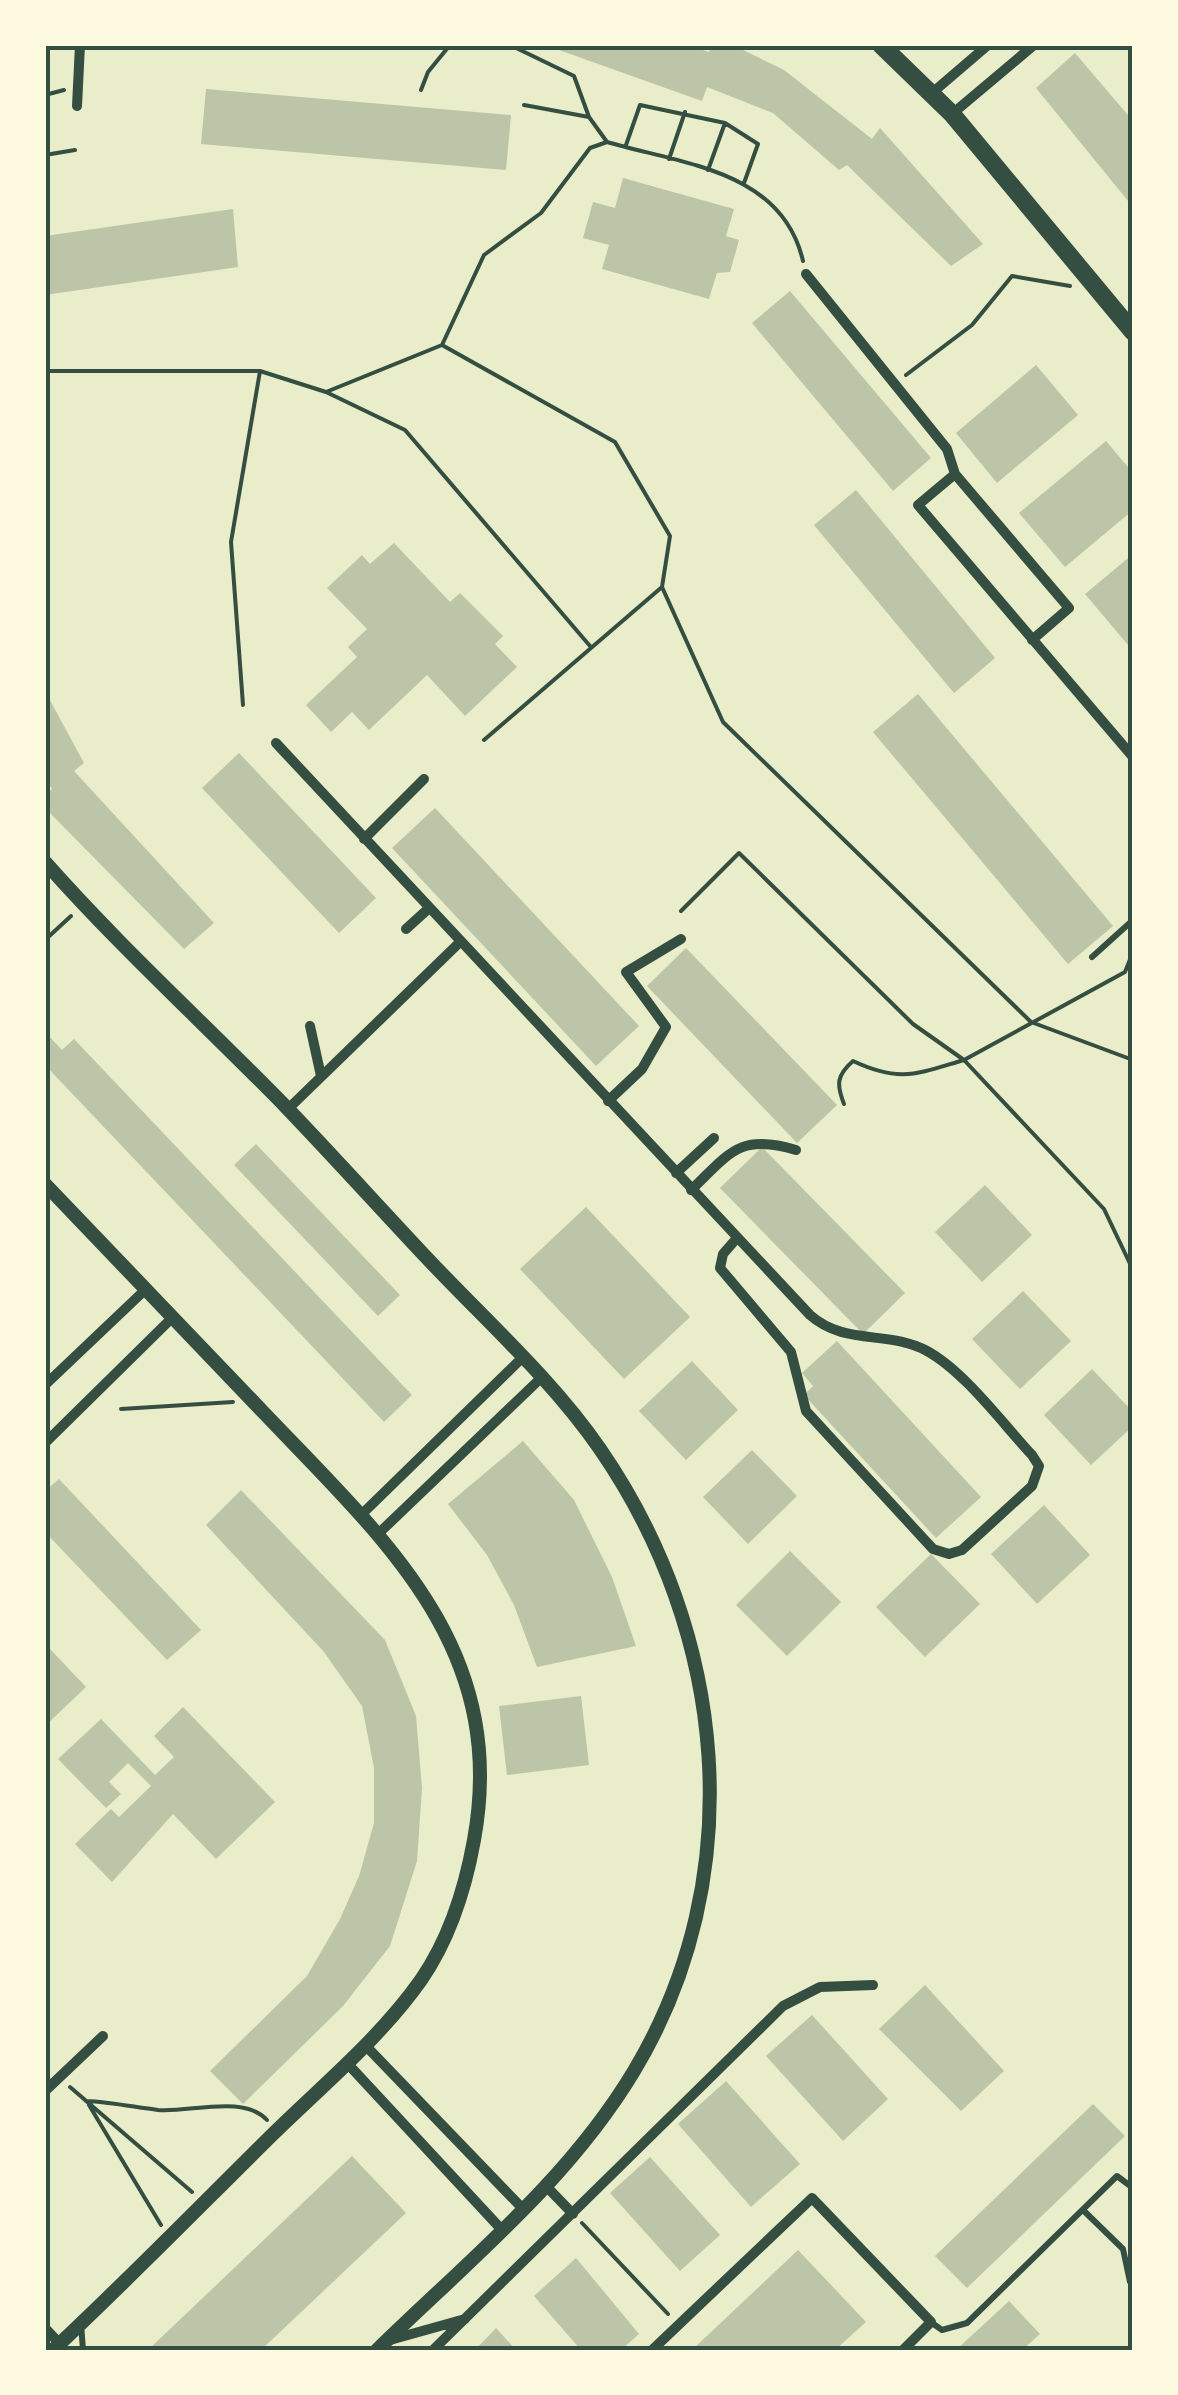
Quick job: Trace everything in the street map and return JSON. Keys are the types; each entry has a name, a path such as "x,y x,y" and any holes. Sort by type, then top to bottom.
{"main road":[{"path":"882,45 952,114 1133,332"}],"street":[{"path":"77,106 80,45"},
{"path":"932,93 988,45"},
{"path":"952,114 1034,45"},
{"path":"806,274 947,449 955,474 1069,608 1032,640"},
{"path":"955,474 918,505 1133,756"},
{"path":"276,743 737,1238 830,1330 910,1345 942,1361 1036,1459 1039,1471 1035,1483 962,1550 948,1554 932,1549 806,1412 791,1352 720,1268 722,1254 737,1238"},
{"path":"364,839 424,780"},
{"path":"45,862 288,1109 522,1358 599,1448 652,1541 699,1675 712,1774 710,1849 687,1954 661,2019 618,2098 548,2186 382,2346"},
{"path":"406,929 428,909"},
{"path":"608,1101 642,1070 666,1028 626,972 681,939"},
{"path":"288,1109 459,943"},
{"path":"310,1026 322,1076"},
{"path":"676,1173 714,1138"},
{"path":"692,1190 746,1143 768,1142 796,1150"},
{"path":"45,1184 361,1515 424,1594 454,1646 473,1703 482,1767 472,1848 450,1926 421,1979 365,2045 56,2347 45,2328"},
{"path":"45,1385 146,1289"},
{"path":"45,1443 173,1318"},
{"path":"361,1515 522,1358"},
{"path":"378,1534 540,1378"},
{"path":"433,2350 790,2001 820,1987 874,1986"},
{"path":"45,2091 103,2036"},
{"path":"365,2045 524,2210"},
{"path":"346,2063 502,2230"},
{"path":"548,2186 573,2214"},
{"path":"652,2350 812,2198 931,2322 903,2350"},
{"path":"382,2346 466,2319"}],"lane":[{"path":"1092,957 1133,920"},
{"path":"931,2322 942,2330 967,2322 1118,2176 1133,2188"},
{"path":"1083,2210 1123,2249 1130,2282"},
{"path":"81,2322 83,2350"}],"path":[{"path":"421,90 428,72 450,45"},
{"path":"510,45 574,76 589,116 607,142"},
{"path":"626,147 640,104 725,122 758,144 744,183"},
{"path":"524,105 589,116"},
{"path":"669,160 686,111"},
{"path":"708,170 725,122"},
{"path":"326,392 442,346 484,255 541,212 590,148 607,142 708,170 758,190 791,225 806,274"},
{"path":"45,155 75,150"},
{"path":"896,383 972,325 1012,276 1099,292"},
{"path":"442,346 615,442 670,536 662,587 723,722 1032,1022 1133,1060"},
{"path":"45,371 260,371 326,392 405,430 590,646"},
{"path":"242,705 232,542 260,371"},
{"path":"484,740 662,587"},
{"path":"681,912 739,852 913,1024 964,1060 1104,1210 1133,1270"},
{"path":"45,940 84,904"},
{"path":"844,1104 837,1087 840,1072 853,1061 884,1075 907,1077 964,1060 1124,972 1133,952"},
{"path":"120,1409 252,1401"},
{"path":"59,2078 204,2203"},
{"path":"86,2101 161,2110 228,2106 260,2112 276,2130"},
{"path":"86,2101 152,2216 171,2236"},
{"path":"573,2214 678,2325"}],"building":[{"path":"545,45 688,45 709,52 711,45 733,45 784,70 872,139 880,128 983,244 951,266 847,165 839,170 773,113 707,87 702,101"},
{"path":"1075,53 1133,121 1133,207 1036,88"},
{"path":"206,89 511,115 506,170 201,144"},
{"path":"623,178 734,209 726,236 739,240 730,272 717,273 709,299 602,269 609,245 583,238 593,202 615,208"},
{"path":"233,209 238,267 45,295 45,236"},
{"path":"790,291 931,458 893,491 752,323"},
{"path":"1036,365 1078,415 997,483 956,433"},
{"path":"1106,441 1133,473 1133,510 1065,567 1019,513"},
{"path":"856,490 995,658 954,693 814,525"},
{"path":"394,543 450,602 460,593 503,636 495,644 517,667 465,716 427,675 369,730 352,712 331,732 306,705 357,657 348,647 367,629 327,588 362,555 370,564"},
{"path":"1133,554 1133,651 1085,594"},
{"path":"45,691 84,763 74,771 214,923 184,949 45,808 45,794 52,789 45,777"},
{"path":"918,694 1113,926 1068,964 873,732"},
{"path":"239,753 376,898 339,933 202,788"},
{"path":"435,808 639,1026 596,1066 392,848"},
{"path":"686,948 837,1105 797,1143 647,986"},
{"path":"45,1032 62,1050 74,1039 412,1395 384,1422 45,1065"},
{"path":"256,1144 400,1295 378,1316 234,1165"},
{"path":"762,1147 905,1293 863,1334 720,1188"},
{"path":"985,1185 1032,1235 982,1282 935,1232"},
{"path":"586,1207 690,1317 624,1379 520,1269"},
{"path":"1023,1291 1071,1341 1020,1389 972,1339"},
{"path":"837,1341 981,1497 936,1538 804,1395 813,1386 802,1373"},
{"path":"692,1361 738,1410 686,1460 639,1411"},
{"path":"1092,1369 1133,1412 1133,1426 1091,1465 1044,1415"},
{"path":"523,1441 574,1500 612,1577 636,1646 537,1667 514,1605 487,1555 448,1504"},
{"path":"752,1450 797,1496 748,1544 703,1497"},
{"path":"59,1479 201,1630 167,1660 45,1532 45,1491"},
{"path":"241,1490 385,1640 416,1716 422,1788 417,1861 390,1946 343,2006 243,2104 210,2071 307,1976 340,1919 359,1876 374,1823 374,1768 362,1706 324,1652 206,1525"},
{"path":"1044,1505 1090,1555 1037,1604 991,1554"},
{"path":"790,1551 841,1602 787,1656 736,1605"},
{"path":"931,1554 980,1604 925,1657 876,1607"},
{"path":"49,1648 86,1687 45,1726 45,1652"},
{"path":"581,1696 589,1765 507,1775 499,1706"},
{"path":"183,1707 275,1802 216,1859 173,1814 112,1882 75,1844 111,1809 119,1817 151,1786 128,1763 109,1782 121,1794 106,1808 58,1759 101,1719 155,1775 174,1757 154,1736"},
{"path":"925,1985 1004,2071 961,2111 879,2029"},
{"path":"812,2015 888,2099 843,2141 766,2056"},
{"path":"726,2081 800,2164 751,2207 678,2124"},
{"path":"1093,2104 1125,2136 967,2288 935,2256"},
{"path":"352,2156 406,2213 261,2350 148,2350"},
{"path":"650,2157 720,2235 680,2271 610,2193"},
{"path":"798,2250 866,2322 835,2350 692,2350"},
{"path":"576,2258 639,2334 621,2350 581,2350 534,2296"},
{"path":"1009,2301 1040,2334 1022,2350 956,2350"},
{"path":"496,2328 516,2350 475,2350"}]}
